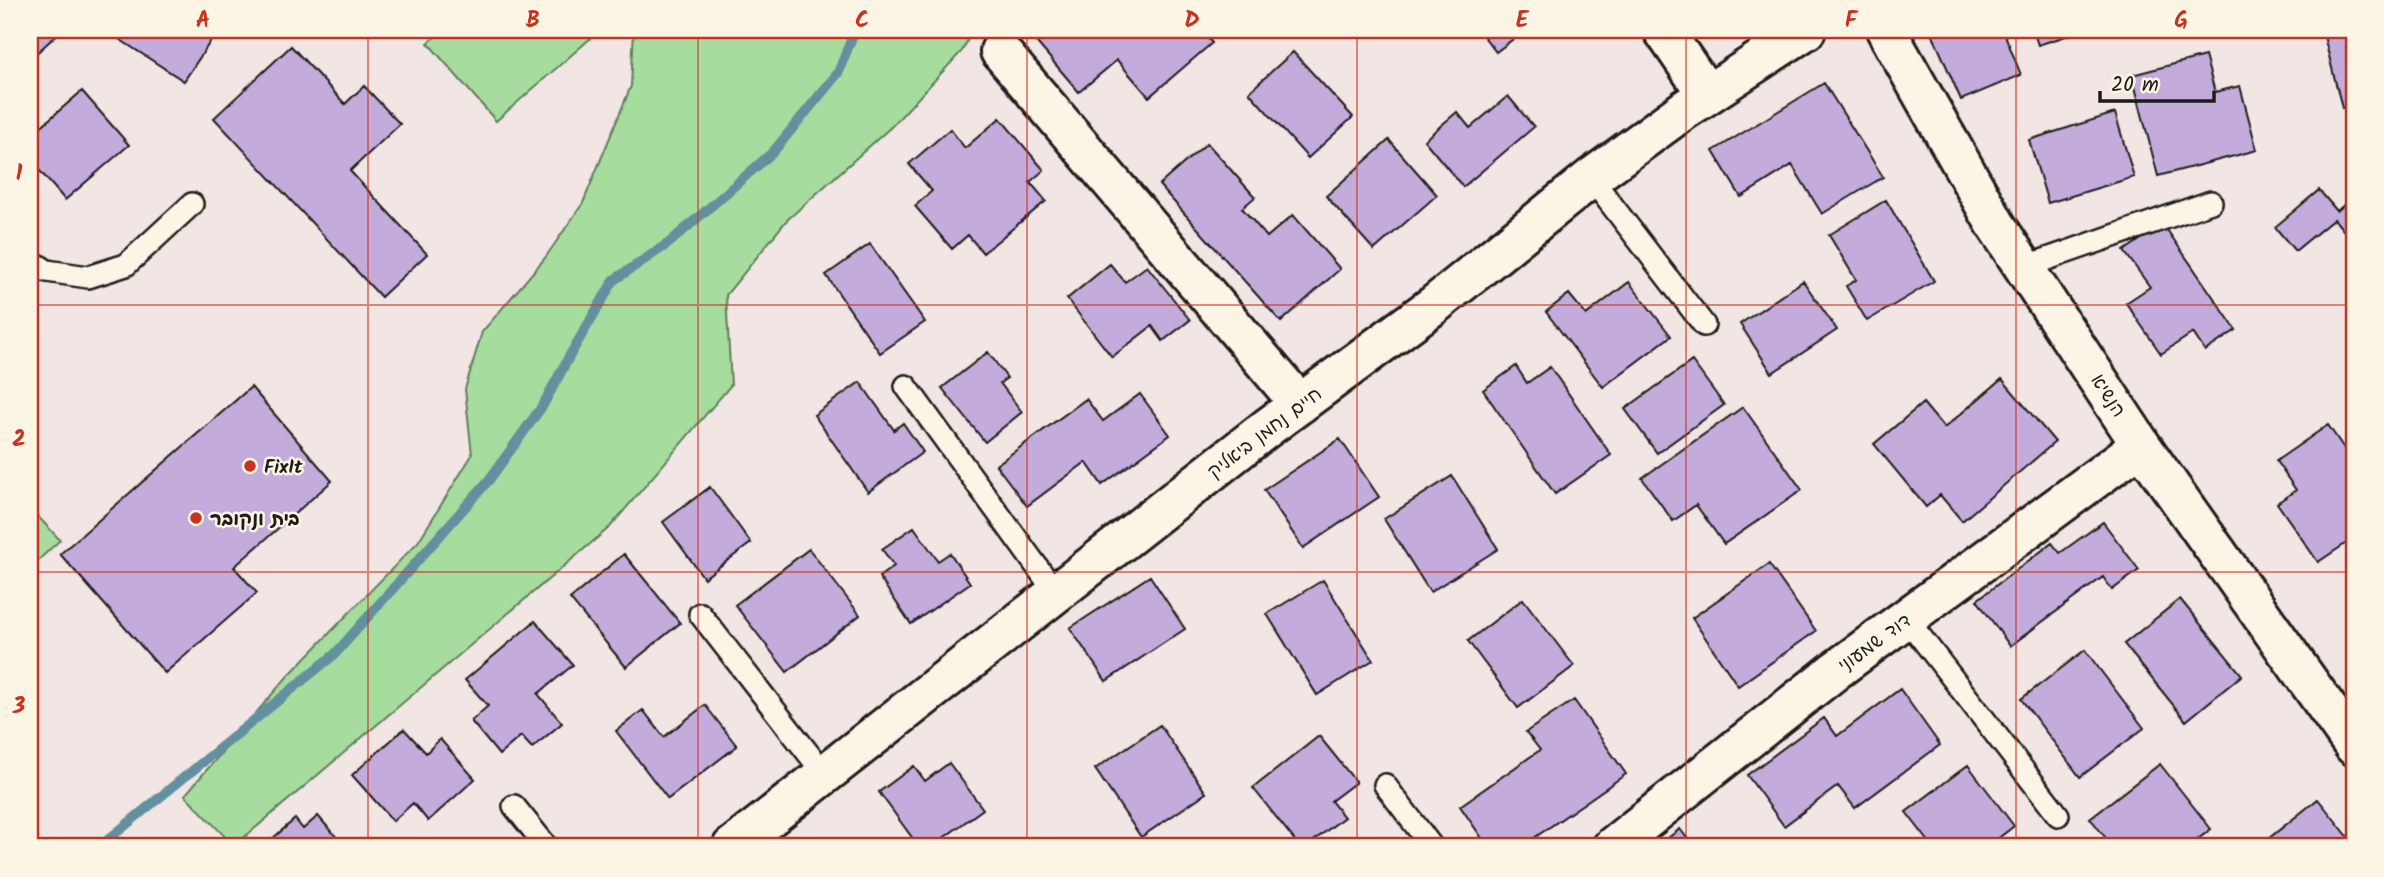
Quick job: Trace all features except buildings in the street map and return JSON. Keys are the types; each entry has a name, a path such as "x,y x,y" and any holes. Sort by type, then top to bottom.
{"street":[{"path":"1663,30 1707,94"},
{"name":"חיים נחמן ביאליק","path":"732,847 1300,404 1434,305 1591,178 1707,94 1806,30"},
{"name":"הנשיא","path":"1886,30 1996,225 2141,445 2354,746"},
{"path":"1000,51 1300,404"},
{"name":"דוד שמעוני","path":"1612,847 1836,670 2141,445"}],"lane":[{"path":"1591,178 1704,325"},
{"path":"2024,267 2211,202"},
{"path":"30,260 47,271 88,277 126,265 192,204"},
{"path":"906,386 1056,593"},
{"path":"700,614 825,775"},
{"path":"1906,618 2058,815"},
{"path":"1385,785 1432,847"},
{"path":"514,806 547,847"}],"green space":[{"path":"443,30 600,30 496,121 428,43"},
{"path":"634,30 973,30 962,51 892,126 786,221 726,295 731,385 610,527 234,846 185,795 287,677 418,542 472,455 465,389 482,332 545,258 583,203 631,86"},
{"path":"30,508 60,540 30,568"}],"waterway":[{"path":"99,847 335,654 489,480 543,405 614,280 669,243 773,152 838,73 855,30"}],"place":[{"name":"FixIt","path":"250,466"},
{"name":"בית ונקובר","path":"196,518"}]}
